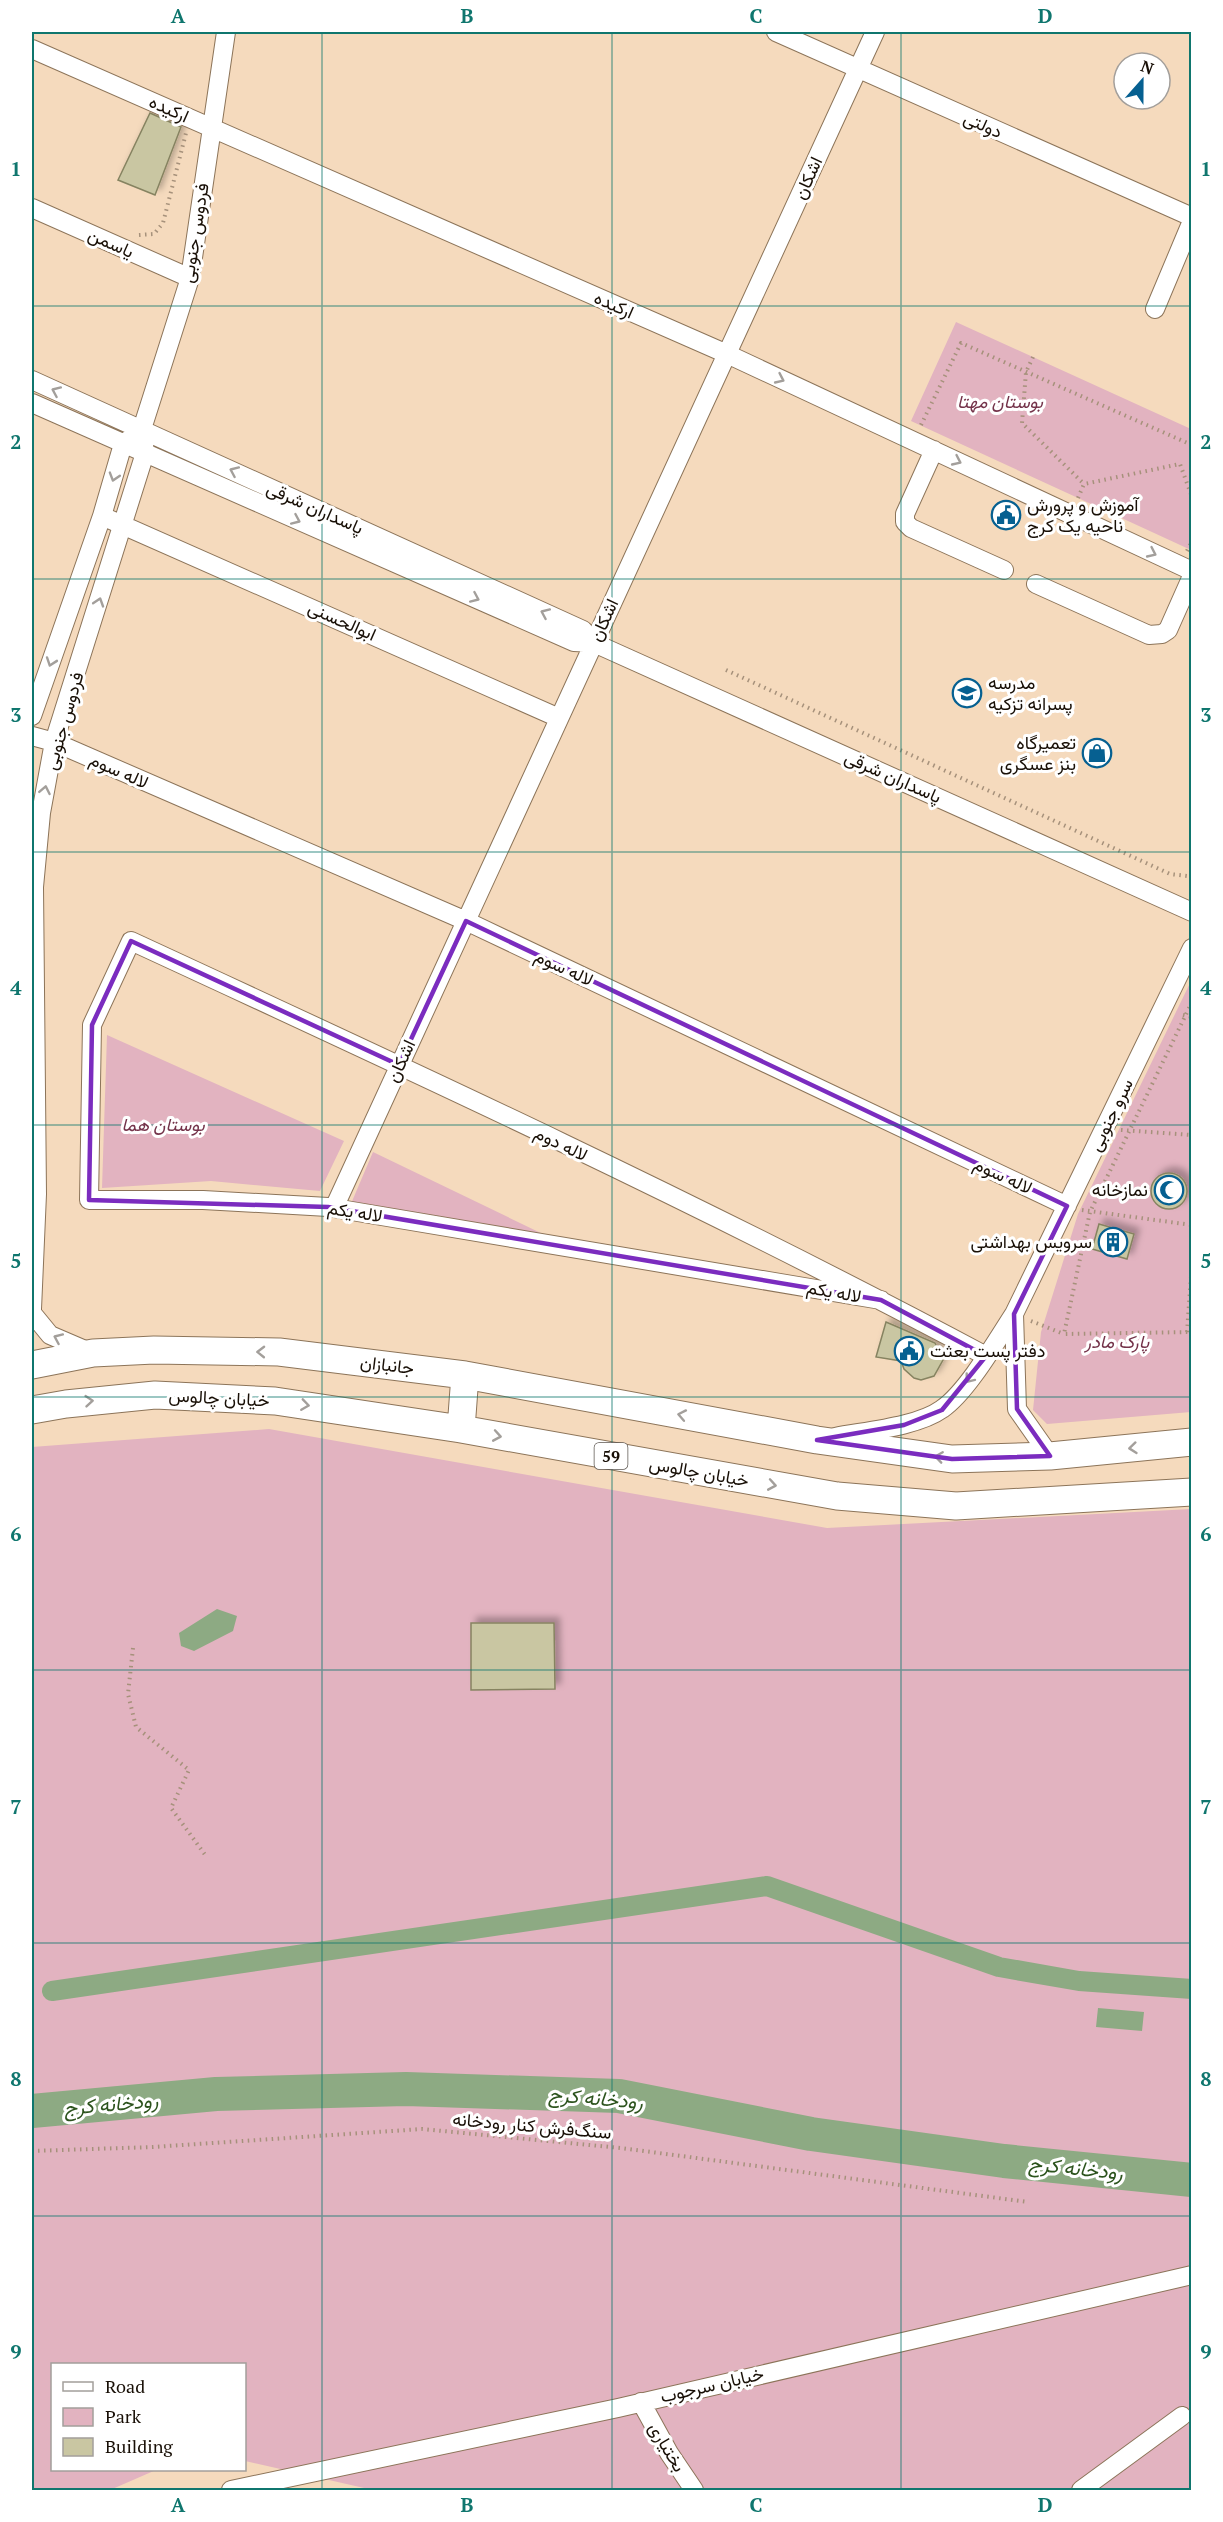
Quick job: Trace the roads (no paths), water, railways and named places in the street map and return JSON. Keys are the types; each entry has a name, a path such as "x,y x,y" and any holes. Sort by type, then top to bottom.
{"highway":[{"name":"جانبازان","path":"32,1365 93,1353 154,1350 279,1352 465,1375 816,1440"},
{"path":"461,1429 465,1375"},
{"name":"خیابان چالوس","path":"32,1410 66,1404 155,1395 275,1401 461,1429 849,1497 956,1506 1191,1492"},
{"path":"816,1440 952,1459 1050,1456 1191,1442"}],"street":[{"name":"فردوس جنوبی","path":"93,1353 50,1335 32,1311 37,1194 34,887 41,813 54,742 145,453 142,429 190,278 226,32"},
{"name":"دولتی","path":"776,32 1191,219"},
{"name":"اشکان","path":"334,1208 875,32"},
{"name":"ارکیده","path":"32,49 727,354 1191,571"},
{"name":"یاسمن","path":"32,208 190,278"},
{"path":"1155,309 1191,219"},
{"name":"پاسداران شرقی","path":"32,380 583,630 594,643"},
{"name":"پاسداران شرقی","path":"32,403 574,642 594,643 1191,912"},
{"path":"123,444 142,429"},
{"name":"فردوس جنوبی","path":"32,716 102,516 123,444"},
{"path":"934,450 905,514 905,522 911,528 1004,570"},
{"name":"ابوالحسنی","path":"102,516 559,718"},
{"path":"1036,584 1155,635 1168,630 1191,576"},
{"name":"لاله سوم","path":"32,736 54,742 465,921 1067,1206"},
{"name":"لاله دوم","path":"131,941 399,1065 881,1300 986,1356"},
{"name":"لاله یکم","path":"131,941 92,1025 89,1200 203,1200 334,1208 881,1300"},
{"name":"سرو جنوبی","path":"816,1440 904,1425 942,1410 986,1356 1014,1314 1191,948"},
{"path":"1014,1314 1017,1409 1050,1456"},
{"name":"خیابان سرجوب","path":"231,2490 641,2402 1191,2275"},
{"name":"بختیاری","path":"641,2402 669,2453 694,2490"},
{"path":"1081,2490 1182,2416"}],"waterway":[{"path":"52,1991 767,1886 999,1967 1079,1981 1192,1989"},
{"name":"رودخانه کرج","path":"32,2111 216,2094 406,2089 619,2096 811,2134 1004,2161 1192,2180"}],"place":[{"name":"آموزش و پرورش ناحیه یک کرج","path":"1006,515"},
{"name":"مدرسه پسرانه تزکیه","path":"967,693"},
{"name":"تعمیرگاه بنز عسگری","path":"1097,753"},
{"name":"نمازخانه","path":"1169,1190"},
{"name":"سرویس بهداشتی","path":"1113,1242"},
{"name":"دفتر پست بعثت","path":"909,1351"}],"park label":[{"name":"بوستان مهتا","path":"1000,402"},
{"name":"بوستان هما","path":"163,1125"},
{"name":"پارک مادر","path":"1117,1342"}]}
